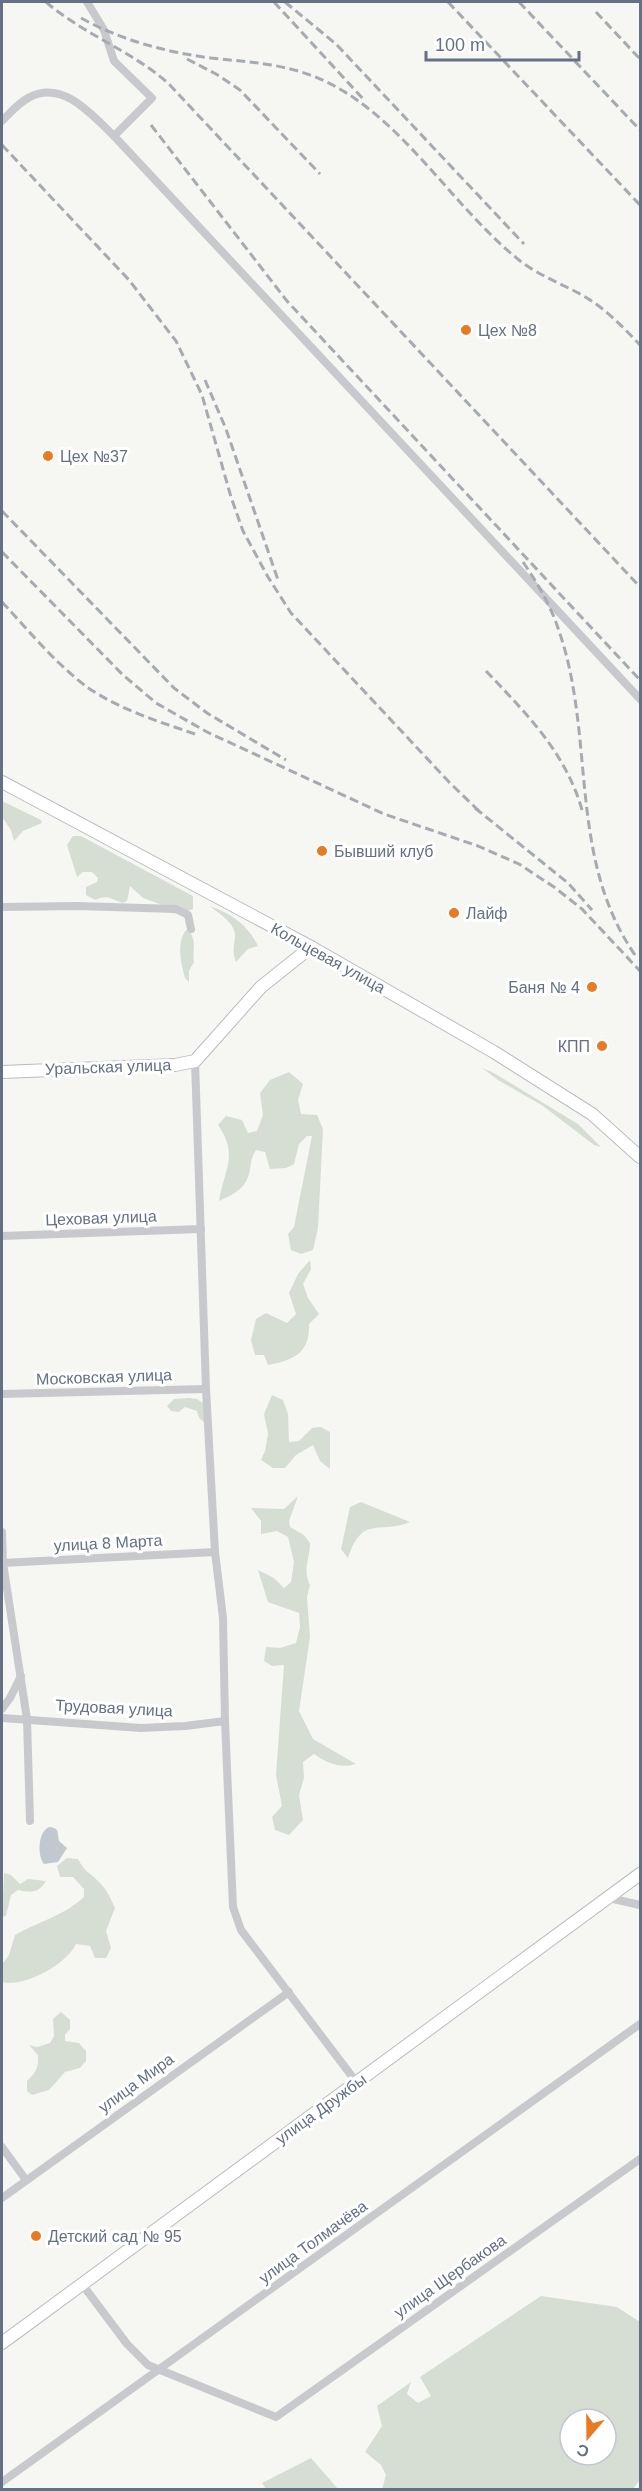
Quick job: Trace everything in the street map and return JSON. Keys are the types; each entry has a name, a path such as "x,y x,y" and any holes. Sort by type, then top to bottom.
{"street":[{"path":"87,2 104,30 114,61 152,99 114,136"},
{"path":"2,121 29,97 42,93 66,96 79,104 114,136 640,699"},
{"name":"Кольцевая улица","path":"2,782 311,947 558,1091 610,1128 640,1156"},
{"path":"2,907 77,906 176,909 188,915 191,929"},
{"name":"Уральская улица","path":"2,1072 175,1065 195,1061 261,987 311,947"},
{"path":"195,1061 206,1389 215,1552 223,1618 233,1907 241,1930 357,2083"},
{"name":"Цеховая улица","path":"2,1236 201,1229"},
{"name":"Московская улица","path":"2,1394 206,1389"},
{"path":"2,1532 2,1563 27,1719 30,1821"},
{"name":"улица 8 Марта","path":"2,1563 215,1552"},
{"path":"2,1709 21,1676"},
{"name":"Трудовая улица","path":"2,1718 141,1728 225,1721"},
{"name":"улица Дружбы","path":"2,2343 640,1874"},
{"path":"609,1898 640,1905"},
{"name":"улица Мира","path":"2,2198 289,1992"},
{"name":"улица Толмачёва","path":"2,2482 160,2371 640,2024"},
{"path":"2,2147 26,2180"},
{"name":"улица Щербакова","path":"160,2371 276,2417 640,2159"},
{"path":"82,2284 139,2358 160,2371"}],"shaded area":[{"path":"2,801 41,820 42,823 23,831 14,841 11,830 2,817"},
{"path":"73,836 81,836 193,896 193,909 180,914 171,913 162,905 143,898 130,886 127,901 123,903 106,897 95,900 86,895 86,887 97,882 98,878 92,872 83,872 77,877 67,845"},
{"path":"210,906 238,921 258,946 248,949 236,962 233,927"},
{"path":"186,930 190,932 194,943 194,962 189,971 189,982 185,978 180,953 181,941"},
{"path":"482,1068 578,1124 601,1147 594,1145 543,1106"},
{"path":"289,1072 303,1084 298,1100 301,1114 317,1115 323,1129 318,1228 313,1250 301,1254 291,1250 288,1234 294,1227 312,1136 307,1136 299,1144 294,1164 286,1168 270,1169 265,1152 256,1150 246,1182 236,1192 219,1201 229,1154 228,1145 218,1125 226,1116 242,1120 248,1133 257,1131 263,1115 260,1093 270,1080"},
{"path":"310,1260 311,1269 303,1284 308,1298 319,1314 309,1324 307,1342 298,1354 285,1361 268,1365 264,1355 255,1355 251,1340 256,1319 266,1313 287,1323 296,1314 289,1293 298,1274"},
{"path":"272,1395 283,1400 288,1414 289,1442 299,1441 312,1428 321,1427 330,1432 330,1469 320,1461 313,1445 296,1455 285,1468 273,1468 261,1460 268,1434 264,1414"},
{"path":"174,1399 197,1399 204,1404 204,1422 199,1418 197,1411 185,1407 179,1412 171,1411 167,1406"},
{"path":"298,1496 289,1521 290,1527 304,1535 310,1543 306,1569 310,1585 307,1597 310,1637 299,1711 313,1739 356,1764 345,1766 334,1764 314,1754 303,1762 304,1778 299,1795 303,1820 289,1835 275,1830 272,1817 282,1806 276,1775 284,1665 272,1666 264,1661 266,1647 280,1648 296,1643 300,1627 299,1613 268,1602 258,1570 274,1578 284,1588 291,1582 294,1562 288,1537 277,1531 261,1534 261,1521 251,1508 284,1509"},
{"path":"361,1502 410,1522 366,1531 354,1544 348,1558 341,1549 350,1507"},
{"path":"49,1827 56,1829 59,1841 67,1848 58,1862 44,1864 40,1855 40,1844 45,1830"},
{"path":"67,1858 78,1859 105,1889 115,1908 106,1931 111,1948 106,1958 95,1958 90,1946 76,1944 64,1959 44,1973 22,1981 2,1982 2,1964 9,1955 15,1935 60,1914 84,1897 84,1889 73,1877 60,1877 57,1866"},
{"path":"4,1873 11,1875 20,1884 28,1879 46,1881 37,1890 31,1892 18,1890 11,1895 6,1916 2,1917"},
{"path":"61,2012 70,2020 70,2029 65,2035 65,2041 79,2043 86,2051 86,2061 80,2068 65,2072 49,2090 32,2095 27,2091 27,2081 36,2070 38,2055 29,2045 37,2047 50,2043 54,2036 53,2019"},
{"path":"541,2296 617,2307 640,2322 640,2480 632,2490 382,2489 386,2475 381,2465 365,2452 382,2426 377,2406 411,2382 407,2394 418,2403 431,2396 420,2377"},
{"path":"311,2458 338,2489 266,2489 262,2483"}],"railway":[{"path":"46,2 75,24 138,61 168,83 640,587"},
{"path":"274,2 365,101"},
{"path":"285,2 336,44 524,244"},
{"path":"448,2 640,205"},
{"path":"519,2 640,130"},
{"path":"596,12 640,59"},
{"path":"81,18 112,33 160,49 288,68 313,76 343,91 397,134 469,212 519,260 541,275 590,300 613,318 640,345"},
{"path":"187,59 240,90 320,174"},
{"path":"151,125 287,301 640,680"},
{"path":"2,145 129,280 176,341 202,395 243,531 291,613 449,782 481,813"},
{"path":"205,380 226,429 278,580"},
{"path":"2,511 174,688 207,713 286,760"},
{"path":"2,552 123,675 156,703 207,732 384,814 478,846 519,864 582,909 640,971"},
{"path":"523,562 544,595 559,631 570,672 577,713 585,796 600,878 614,917 635,955"},
{"path":"2,602 53,657 87,687 127,709 198,735"},
{"path":"486,671 530,718 555,752 575,789 582,810"},
{"path":"475,808 568,883 592,910"}],"place":[{"name":"Цех №8","path":"466,330"},
{"name":"Цех №37","path":"48,456"},
{"name":"Бывший клуб","path":"322,851"},
{"name":"Лайф","path":"454,913"},
{"name":"Баня № 4","path":"592,987"},
{"name":"КПП","path":"602,1046"},
{"name":"Детский сад № 95","path":"36,2236"}]}
